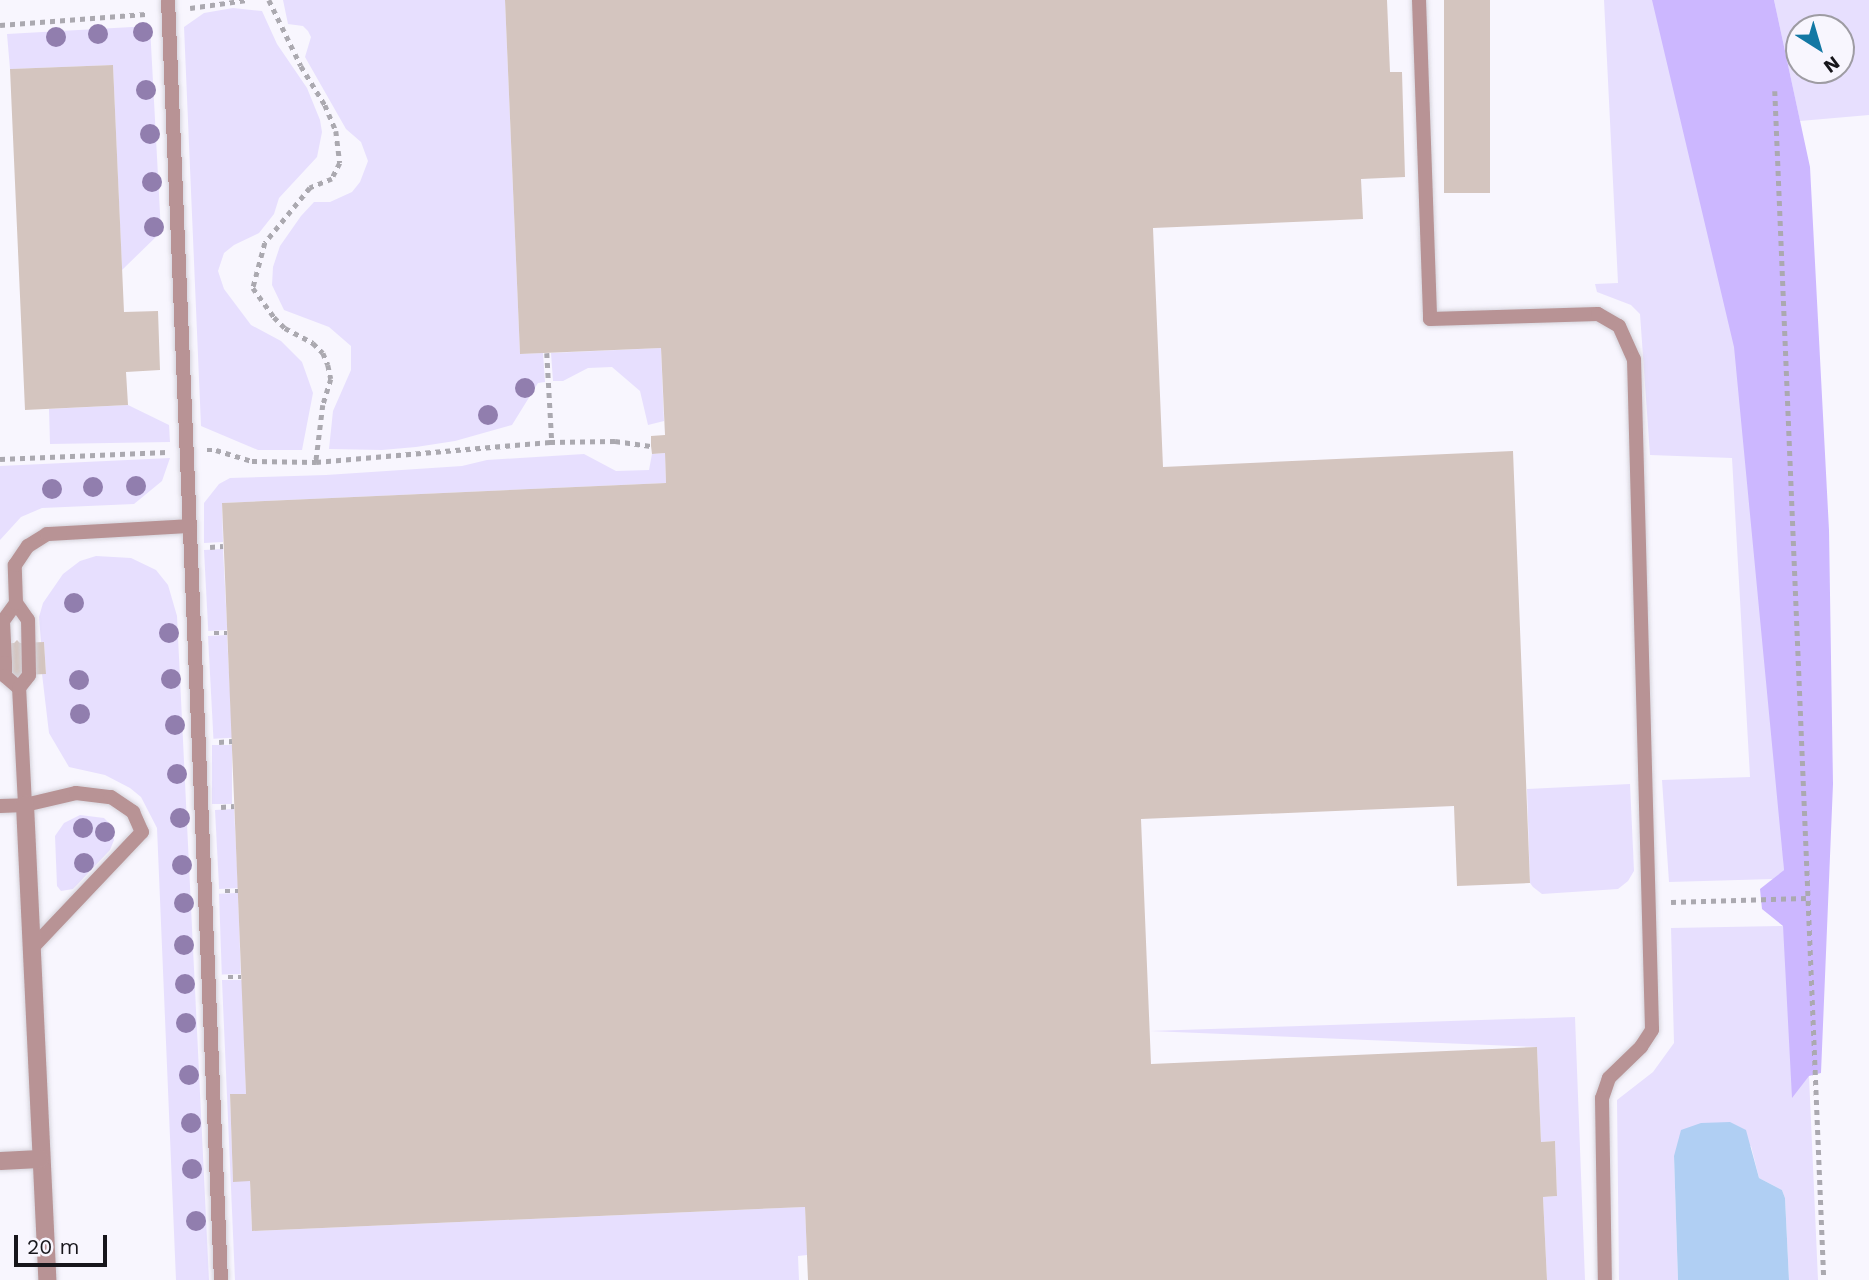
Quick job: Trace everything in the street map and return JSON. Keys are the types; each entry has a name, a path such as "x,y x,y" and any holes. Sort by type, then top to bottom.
{"street":[{"path":"25,805 47,1280"},
{"path":"0,1161 40,1159"}],"lane":[{"path":"1419,0 1430,319 1598,314 1619,326 1634,359 1652,1030 1641,1047 1609,1078 1602,1098 1605,1280"},
{"path":"168,6 221,1280"},
{"path":"25,805 19,688 29,675 27,620 16,603 15,565 27,546 47,534 190,526"},
{"path":"16,603 3,621 5,676 19,688"},
{"path":"0,806 25,805 76,793 111,797 134,812 142,832 32,948"}],"path":[{"path":"0,25 72,22 168,6 248,0"},
{"path":"269,0 301,66 325,105 336,131 340,163 332,179 310,188 265,243 253,288 263,305 285,328 313,343 323,353 328,365 331,379 323,405 316,463"},
{"path":"1775,91 1824,1280"},
{"path":"547,353 552,442"},
{"path":"0,458 216,450 252,461 316,463 552,442 615,441 651,446"},
{"path":"214,547 223,546"},
{"path":"217,633 227,633"},
{"path":"222,742 232,741"},
{"path":"225,807 234,806"},
{"path":"228,891 238,891"},
{"path":"1647,903 1807,898"},
{"path":"232,977 242,977"}],"shaded area":[{"path":"283,0 505,0 520,354 543,353 545,382 538,383 512,425 455,441 416,447 382,450 329,449 333,411 351,370 351,346 329,327 284,310 272,285 273,267 280,246 301,216 314,202 330,202 352,192 360,182 368,161 361,142 346,129 305,57 311,37 308,31 303,26 288,24"},
{"path":"1604,0 1745,0 1784,870 1773,879 1669,882 1662,780 1750,777 1732,458 1650,455 1640,314 1631,305 1597,292 1595,284 1618,283"},
{"path":"1652,0 1774,0 1785,51 1785,84 1792,84 1810,167 1829,530 1833,784 1821,1073 1809,1076 1792,1098 1783,926 1762,909 1760,889 1784,870 1734,347"},
{"path":"1774,0 1869,0 1869,115 1800,121 1792,84 1855,84 1855,14 1785,14 1785,51"},
{"path":"233,8 262,11 277,44 307,88 322,132 317,157 279,198 274,214 259,233 224,253 218,271 224,289 251,325 281,341 302,362 313,393 302,450 258,450 201,426 184,27 204,13"},
{"path":"150,26 161,232 122,270 113,65 10,69 7,34"},
{"path":"661,348 664,421 648,425 640,391 612,367 588,368 563,381 553,381 551,353"},
{"path":"128,405 169,425 170,442 50,444 49,409"},
{"path":"665,453 666,483 222,503 223,542 204,543 204,503 219,484 230,478 462,466 487,460 584,454 616,471 649,470 652,454"},
{"path":"170,458 162,481 134,504 42,508 21,517 0,540 0,466"},
{"path":"223,549 227,630 208,631 204,550"},
{"path":"96,556 131,558 156,570 168,585 177,616 209,1280 176,1280 157,828 141,797 105,775 69,767 49,733 42,674 46,674 44,642 41,642 39,617 43,603 63,574 80,561"},
{"path":"227,635 232,738 213,739 208,636"},
{"path":"212,745 232,745 232,804 212,804"},
{"path":"1630,784 1634,871 1628,881 1618,889 1542,894 1533,887 1530,883 1527,789"},
{"path":"234,809 238,888 219,889 215,810"},
{"path":"80,815 104,818 110,824 114,840 110,850 73,889 61,891 57,886 55,836 64,823"},
{"path":"238,893 241,974 222,975 219,894"},
{"path":"1783,926 1809,1076 1818,1280 1789,1280 1785,1198 1782,1190 1759,1178 1751,1146 1674,1156 1678,1280 1619,1280 1617,1100 1653,1072 1674,1043 1671,928"},
{"path":"222,980 242,980 246,1094 230,1095 233,1181 250,1181 252,1231 805,1207 807,1255 798,1256 799,1280 235,1280"},
{"path":"1575,1017 1585,1280 1547,1280 1543,1197 1557,1196 1555,1141 1541,1142 1537,1047 1150,1031"}],"water":[{"path":"1730,1122 1746,1130 1759,1178 1782,1190 1785,1198 1789,1280 1678,1280 1674,1156 1681,1130 1701,1123"}],"building":[{"path":"505,0 1387,0 1390,72 1402,72 1405,177 1361,179 1363,219 1153,228 1163,467 1513,451 1530,883 1457,886 1454,806 1141,819 1151,1064 1537,1047 1541,1142 1555,1141 1557,1196 1543,1197 1547,1280 808,1280 805,1207 252,1231 250,1181 233,1182 230,1094 246,1094 222,503 666,483 665,453 652,454 651,446 651,436 665,435 661,348 520,354"},
{"path":"1444,0 1490,0 1490,193 1444,193"},
{"path":"113,65 124,312 158,311 160,370 126,372 128,405 25,410 10,69"},
{"path":"17,640 20,643 44,642 46,674 22,675 19,680 0,677 0,644 14,643"}]}
